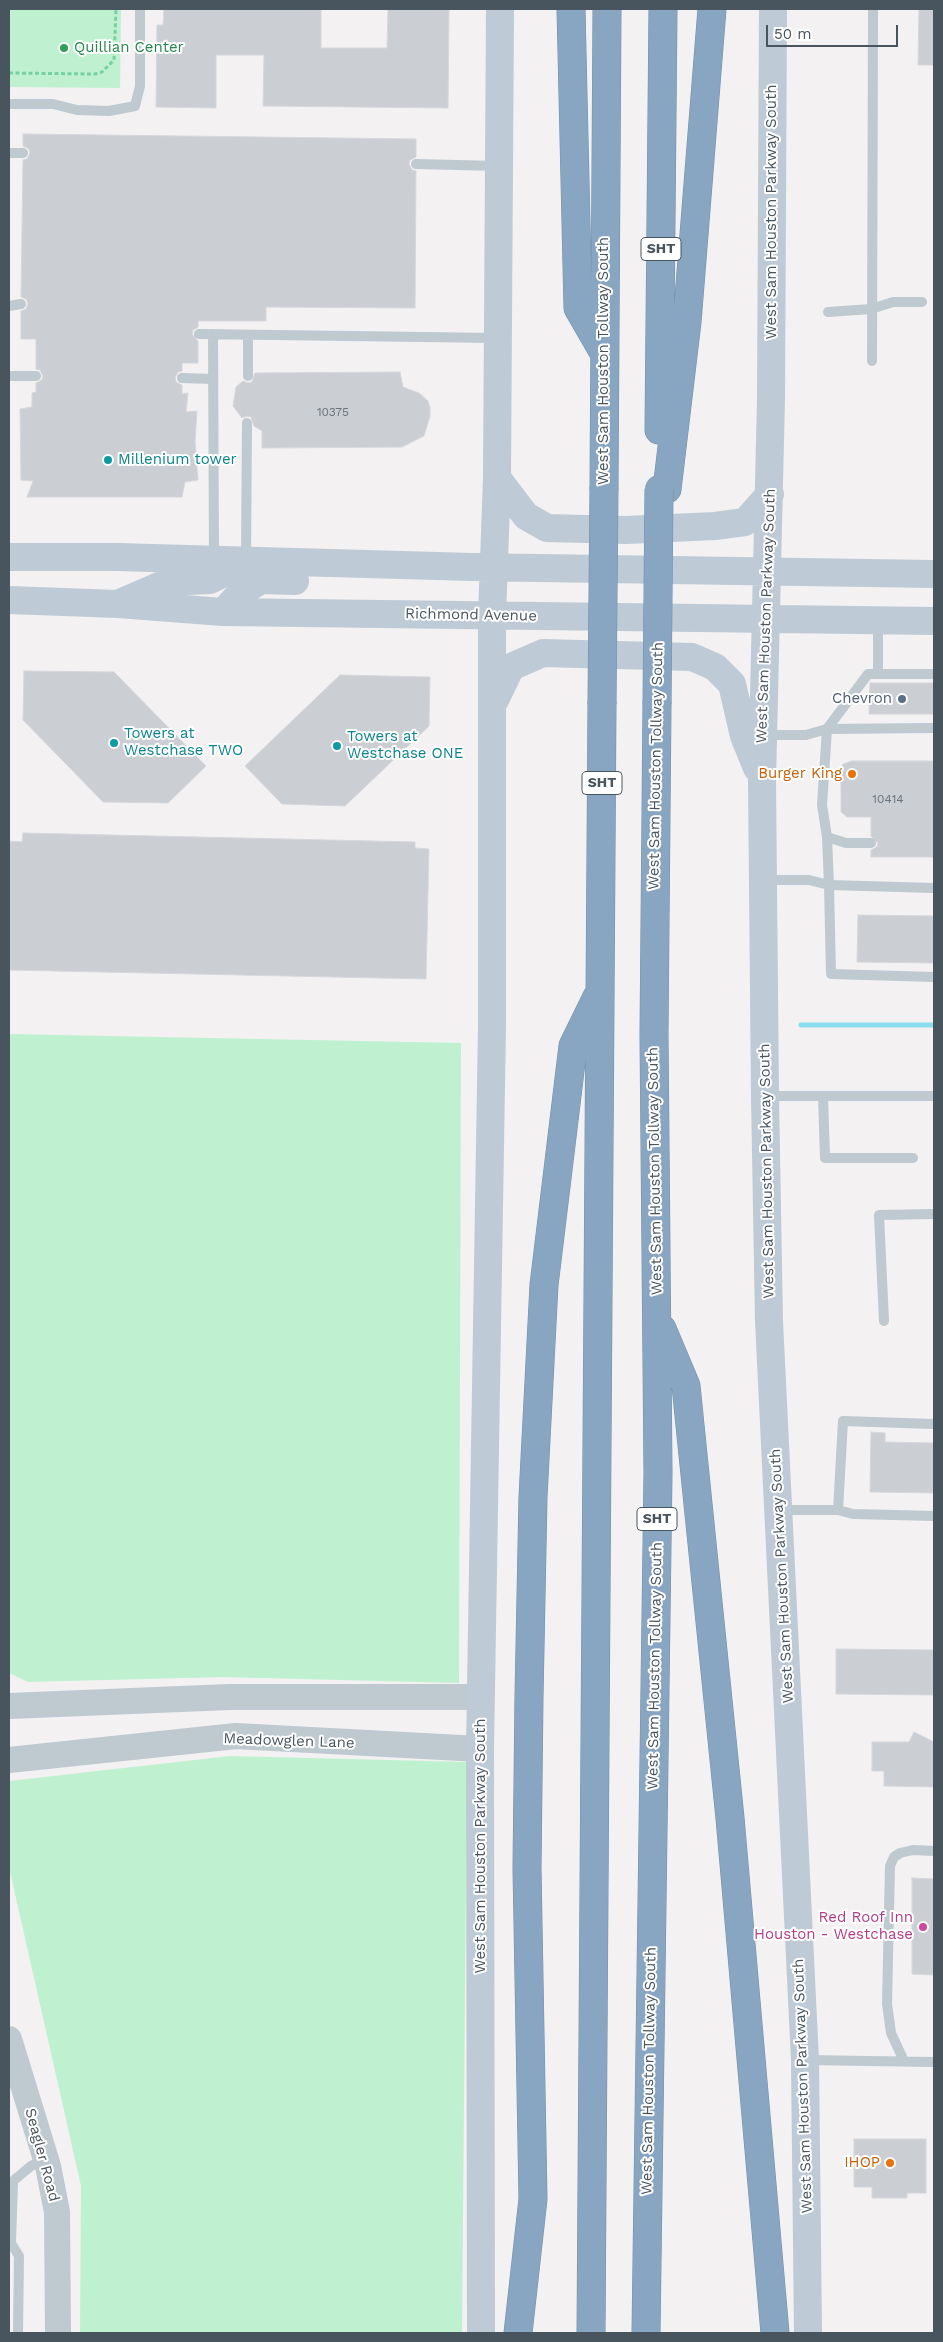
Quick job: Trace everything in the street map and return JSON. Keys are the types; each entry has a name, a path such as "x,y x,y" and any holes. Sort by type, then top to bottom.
{"highway":[{"path":"571,9 578,308 604,354"},
{"name":"West Sam Houston Tollway South","path":"591,2333 607,9"},
{"name":"SHT","path":"663,9 663,489"},
{"path":"663,489 687,322 712,9"},
{"name":"West Sam Houston Tollway South","path":"646,2333 658,1473 654,1034 658,565 663,489"},
{"path":"518,2333 533,2199 527,1868 528,1726 533,1497 544,1285 573,1046 600,991"},
{"path":"657,1317 686,1386 730,1818 774,2333"}],"main road":[{"name":"West Sam Houston Parkway South","path":"481,2333 480,1749 492,1025 494,702 492,615 497,478 500,9"},
{"name":"West Sam Houston Parkway South","path":"773,9 770,494 762,780 765,1096 769,1321 805,2060 808,2333"},
{"path":"497,478 526,516 547,528 626,530 715,526 745,522 770,494"},
{"path":"9,558 117,557 493,568 768,570 934,574"},
{"path":"118,604 168,582 210,580 246,562"},
{"path":"223,612 243,591 261,580 305,581 356,565"},
{"name":"Richmond Avenue","path":"9,600 118,604 223,612 878,622 934,621"},
{"path":"494,702 511,667 543,653 692,657 715,667 732,684 744,736 762,780"}],"street":[{"path":"9,1706 230,1697 481,1697"},
{"path":"230,1697 236,1736"},
{"name":"Meadowglen Lane","path":"9,1760 236,1736 480,1749"},
{"name":"Seagler Road","path":"9,2039 46,2159 57,2212 58,2333"}],"lane":[{"path":"9,104 52,104 77,110 109,111 135,106 140,86 140,9"},
{"path":"872,362 873,9"},
{"path":"9,153 23,153"},
{"path":"416,164 499,166"},
{"path":"828,312 871,309 893,302 922,302"},
{"path":"9,306 21,304"},
{"path":"199,334 498,338"},
{"path":"213,334 214,561"},
{"path":"248,335 248,376"},
{"path":"9,376 36,376"},
{"path":"182,378 213,379"},
{"path":"246,562 248,422"},
{"path":"878,622 878,674"},
{"path":"934,674 868,674 827,729 822,805 827,838 832,974 934,977"},
{"path":"763,735 806,736 827,729 934,728"},
{"path":"827,838 846,843 871,843"},
{"path":"764,880 810,880 829,885 934,888"},
{"path":"765,1096 934,1096"},
{"path":"823,1096 825,1158 913,1158"},
{"path":"884,1321 879,1215 934,1214"},
{"path":"838,1510 843,1422 934,1424"},
{"path":"778,1510 838,1510 853,1514 934,1516"},
{"path":"904,2061 891,2033 887,2004 890,1866 894,1857 900,1854 913,1850 934,1851"},
{"path":"805,2060 934,2062"},
{"path":"18,2333 19,2256 11,2243 13,2181 31,2166 46,2159"}],"path":[{"path":"9,73 95,74 102,72 114,60 116,9"}],"green space":[{"name":"Quillian Center","path":"9,9 121,9 120,88 9,87"},
{"path":"9,1034 461,1043 459,1683 223,1677 28,1682 9,1673"},
{"path":"230,1756 467,1762 462,2333 80,2333 81,2186 9,1867 9,1781"}],"building":[{"path":"164,9 321,9 321,48 387,48 388,9 449,9 448,108 263,106 264,55 216,55 216,108 156,107 157,25 163,25"},
{"path":"919,9 934,9 934,65 918,65"},
{"path":"23,134 416,139 416,157 410,160 409,164 412,170 416,171 415,308 266,307 266,321 198,321 198,327 193,330 192,334 198,341 198,363 182,363 182,371 178,372 175,377 176,382 182,385 182,394 188,393 186,412 197,411 195,441 198,480 185,482 182,497 27,497 33,481 21,480 20,409 32,407 32,393 36,392 36,383 42,380 43,376 40,370 36,369 36,339 21,339 21,311 26,309 28,303 26,299 21,297 23,160 27,159 30,153 29,149 23,146"},
{"path":"400,372 403,387 419,393 428,401 430,408 430,416 424,436 402,447 262,448 262,431 254,426 251,417 242,418 233,406 236,387 243,381 252,382 255,373"},
{"name":"Towers at Westchase TWO","path":"24,671 114,672 206,766 168,803 103,802 23,720"},
{"name":"Towers at Westchase ONE","path":"340,675 430,677 429,726 345,806 282,804 245,766"},
{"name":"Chevron","path":"870,683 934,683 934,714 869,714"},
{"path":"852,761 934,761 934,857 871,857 871,850 877,847 878,843 871,836 871,817 847,817 841,812 841,785 838,772 843,764"},
{"path":"23,833 415,842 415,848 429,849 426,979 9,970 9,841 22,842"},
{"path":"858,915 934,916 934,963 857,962"},
{"path":"871,1432 885,1433 885,1442 934,1443 934,1493 870,1492"},
{"path":"836,1649 934,1650 934,1695 836,1694"},
{"path":"914,1732 934,1742 934,1787 884,1786 884,1771 872,1771 872,1742 909,1742"},
{"name":"Red Roof Inn Houston - Westchase","path":"912,1878 934,1879 934,1975 912,1974"},
{"name":"IHOP","path":"854,2139 926,2139 926,2193 907,2193 907,2198 872,2198 872,2187 854,2187"}],"waterway":[{"path":"801,1025 934,1025"}],"place":[{"name":"Quillian Center","path":"64,48"},
{"name":"Millenium tower","path":"108,460"},
{"name":"Chevron","path":"902,699"},
{"name":"Towers at Westchase TWO","path":"114,743"},
{"name":"Towers at Westchase ONE","path":"337,746"},
{"name":"Burger King","path":"852,774"},
{"name":"Red Roof Inn Houston - Westchase","path":"923,1927"},
{"name":"IHOP","path":"890,2163"}]}
